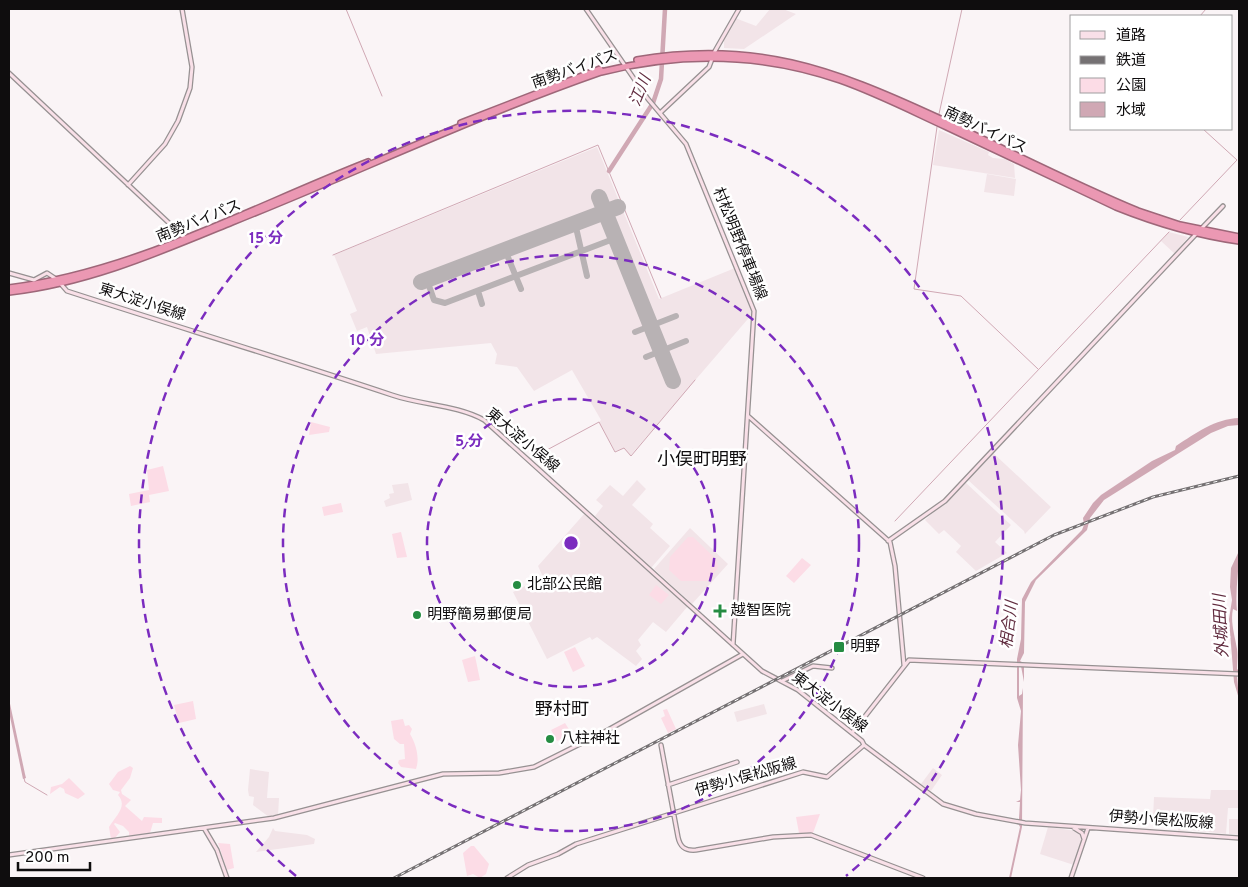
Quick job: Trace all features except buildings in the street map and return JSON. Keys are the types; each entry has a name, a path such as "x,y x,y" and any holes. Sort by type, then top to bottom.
{"highway":[{"name":"南勢バイパス","path":"9,292 59,282 186,239 505,104 573,78 625,64 665,58 714,56 784,65 850,84 1155,222 1239,241"},
{"name":"南勢バイパス","path":"1198,232 1239,237"},
{"name":"南勢バイパス","path":"9,288 59,282"}],"street":[{"path":"128,185 165,144 178,121 190,88 192,67 182,9"},
{"name":"村松明野停車場線","path":"586,9 651,103 687,145 754,311 733,645"},
{"path":"660,113 709,68 739,9"},
{"path":"9,73 186,239"},
{"path":"888,541 945,501 1223,206"},
{"name":"東大淀小俣線","path":"9,273 34,280 48,273 69,291 346,378 394,396 479,418 762,671 798,690 852,733 864,745"},
{"path":"748,416 888,541 895,566 904,666"},
{"path":"9,855 282,816 443,774 506,772 540,765 743,654"},
{"path":"852,733 909,660 1239,674"},
{"path":"781,681 813,666 832,668"},
{"path":"661,745 679,842 686,850 692,851 773,837 811,835 924,878"},
{"name":"伊勢小俣松阪線","path":"507,878 528,865 576,844 673,812 803,772 827,777 864,745 943,804 976,814 1024,823 1239,838"},
{"path":"668,785 737,762"},
{"path":"1070,827 1081,832 1084,839"},
{"path":"204,828 217,850 227,878"},
{"path":"1071,878 1088,828"}],"shaded area":[{"path":"770,9 783,9 796,14 744,49 724,48 724,40 735,18 756,26"},
{"path":"939,130 989,152 988,155 993,158 1005,159 1014,164 1015,178 933,165"},
{"path":"597,147 659,299 735,268 753,313 630,456 624,448 615,451 599,422 601,420 572,370 534,391 517,367 495,364 497,354 491,343 376,354 367,327 357,331 350,314 357,311 334,255"},
{"path":"987,174 1016,179 1014,196 984,192"},
{"path":"1169,232 1188,237 1175,254 1161,241"},
{"path":"992,452 1051,507 1025,534 968,480"},
{"path":"637,480 646,489 632,505 653,524 650,528 670,546 651,568 595,516 603,506 596,500 610,485 623,496"},
{"path":"965,482 1011,525 995,542 1007,553 976,571 956,552 961,546 944,530 939,534 925,520"},
{"path":"408,483 412,500 386,507 384,501 390,498 389,494 394,493 392,485"},
{"path":"585,513 688,606 666,632 653,622 638,640 641,645 636,651 642,659 636,666 597,637 592,640 590,637 547,659 513,592 543,577 538,566"},
{"path":"690,528 728,564 692,604 654,569"},
{"path":"764,704 767,714 737,722 734,712"},
{"path":"933,768 942,775 931,791 921,784"},
{"path":"250,769 269,772 267,798 279,798 278,816 269,817 253,805 254,797 249,796 248,790"},
{"path":"1211,790 1239,790 1239,808 1228,808 1226,834 1191,830 1178,831 1179,819 1153,818 1154,797 1210,799"},
{"path":"1229,819 1239,819 1239,835 1229,834"},
{"path":"1048,827 1076,831 1081,835 1083,840 1074,865 1040,854"},
{"path":"273,828 275,831 307,835 315,839 314,844 256,852 269,837"}],"green space":[{"path":"311,422 330,427 329,432 309,435"},
{"path":"163,466 169,491 149,495 150,502 131,506 129,494 149,490 147,470"},
{"path":"341,503 343,512 324,516 322,507"},
{"path":"401,532 407,557 397,558 392,534"},
{"path":"688,537 693,537 716,559 718,568 707,581 681,581 669,570 670,557"},
{"path":"802,558 811,565 794,583 786,576"},
{"path":"656,585 669,595 661,604 649,595"},
{"path":"575,647 585,666 573,672 564,652"},
{"path":"475,656 480,680 468,682 462,660"},
{"path":"193,701 196,719 179,723 174,705"},
{"path":"667,709 676,729 668,733 661,718 665,716 663,710"},
{"path":"403,719 405,726 409,725 412,729 410,734 416,747 416,769 401,767 398,763 399,760 405,759 404,744 400,744 394,739 391,721"},
{"path":"565,723 572,734 557,741 551,730"},
{"path":"130,766 133,768 130,778 121,790 122,794 131,800 125,806 142,821 144,817 162,818 162,823 153,823 150,833 129,837 129,832 123,826 115,823 120,832 115,838 111,839 109,827 120,811 122,803 118,795 120,792 113,790 109,784 118,772"},
{"path":"69,778 85,794 78,799 65,793 64,789 60,787 50,794 51,787 62,784"},
{"path":"820,814 813,833 799,833 796,817"},
{"path":"218,843 230,844 234,868 227,870"},
{"path":"471,846 474,846 489,864 486,874 480,878 473,874 467,876 463,853"}],"water":[{"path":"1239,418 1239,425 1228,426 1211,433 1104,500 1090,518 1087,530 1036,580 1025,602 1024,653 1020,661 1024,663 1024,682 1021,666 1019,667 1019,696 1022,694 1023,688 1022,827 1011,878 1009,878 1020,827 1017,821 1019,819 1020,802 1016,802 1020,800 1021,790 1018,745 1021,711 1017,698 1017,659 1021,639 1022,599 1031,582 1082,530 1084,525 1083,518 1101,495 1152,461 1175,450 1176,446 1198,432 1222,421"},
{"path":"1239,551 1237,611 1233,609 1232,619 1237,651 1237,669 1239,671 1237,676 1239,699 1234,682 1229,619 1232,600 1230,587 1231,568"},
{"path":"9,699 26,778 23,779 9,712"}],"waterway":[{"path":"346,9 382,96"},
{"name":"江川","path":"609,171 653,103 661,79 665,9"},
{"path":"939,114 962,9"},
{"path":"1201,15 1206,9"},
{"path":"937,127 914,289 961,296 1038,369"},
{"path":"1180,220 1237,160 1204,130"},
{"path":"333,255 598,145 661,298"},
{"path":"895,521 1169,232"},
{"path":"532,458 599,422 615,452 624,448 631,456 695,380"},
{"path":"24,778 25,782 47,795"}],"taxiway":[{"path":"575,223 587,276"},
{"path":"427,280 434,300 445,303 616,238"},
{"path":"505,250 521,289"},
{"path":"478,291 482,304"},
{"path":"635,332 676,316"},
{"path":"646,357 686,341"}],"runway":[{"path":"599,197 673,381"},
{"path":"421,282 618,207"}],"railway":[{"path":"394,878 1054,535 1153,497 1239,476"}],"place":[{"name":"北部公民館","path":"517,585"},
{"name":"越智医院","path":"720,611"},
{"name":"明野簡易郵便局","path":"417,615"},
{"name":"明野","path":"839,647"},
{"name":"八柱神社","path":"550,739"}],"district":[{"name":"小俣町明野","path":"702,460"},
{"name":"野村町","path":"562,710"}],"water label":[{"name":"相合川","path":"1010,625"},
{"name":"外城田川","path":"1222,626"}]}
